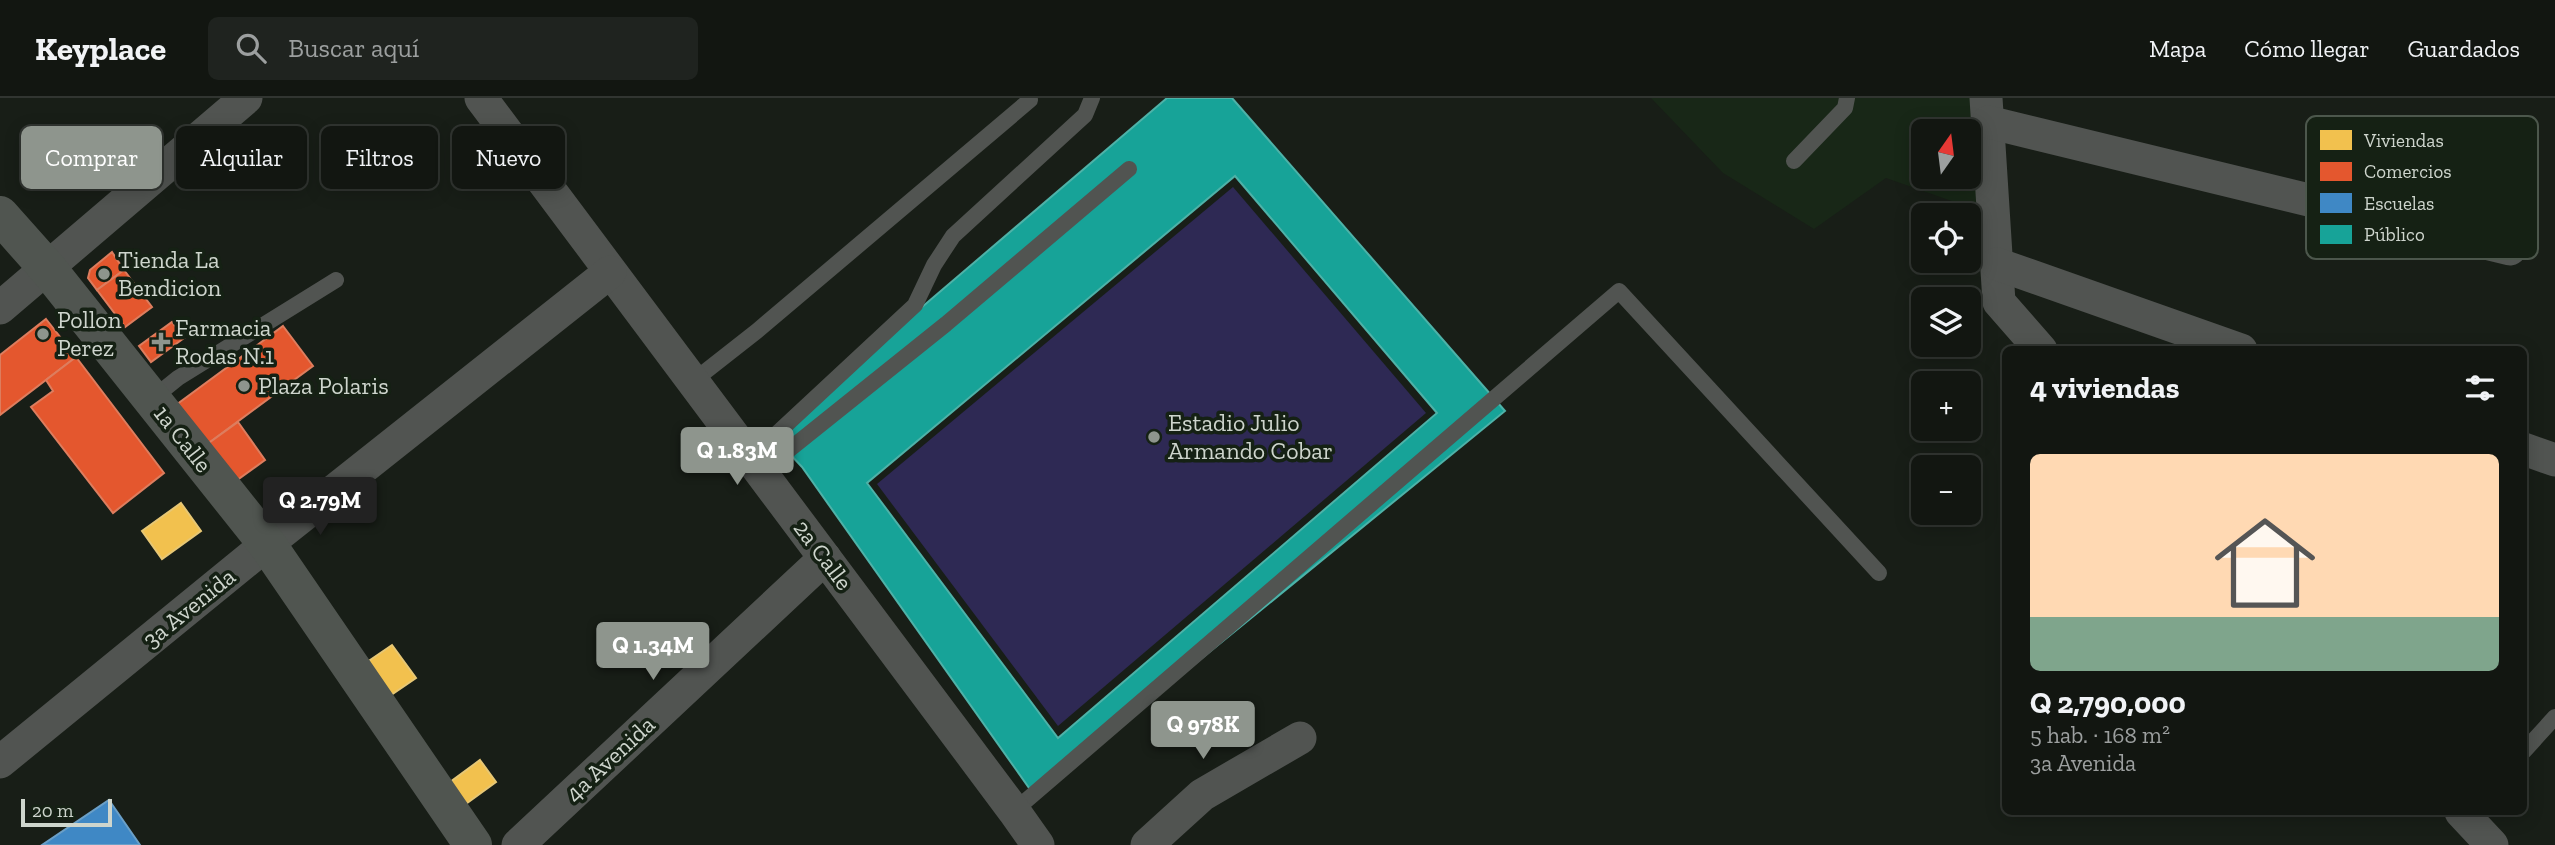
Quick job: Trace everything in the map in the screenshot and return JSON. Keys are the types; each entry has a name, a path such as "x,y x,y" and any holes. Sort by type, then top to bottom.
{"main road":[{"name":"1a Calle","path":"0,215 48,269 267,544 473,845"}],"street":[{"path":"0,308 246,98"},
{"name":"2a Calle","path":"481,98 1038,845"},
{"path":"2038,346 1999,302 1987,110 2306,194"},
{"path":"1997,264 2231,346"},
{"name":"3a Avenida","path":"0,762 267,544 610,272"},
{"path":"2527,450 2555,460"},
{"name":"4a Avenida","path":"518,845 825,558"},
{"path":"1147,845 1202,795 1300,738"},
{"path":"2466,815 2493,845"}],"lane":[{"path":"754,463 772,438 915,305 934,265 954,236 1085,115 1092,98"},
{"path":"1794,161 1845,108 1847,98"},
{"path":"692,382 757,331 1030,100"},
{"path":"754,463 946,324 1129,169"},
{"path":"152,399 178,378 335,280"},
{"path":"1014,811 1619,291 1879,573"},
{"path":"2527,748 2555,717"}],"shaded area":[{"path":"1651,98 1996,98 2006,220 1981,211 1981,203 1957,203 1917,189 1981,189 1981,119 1911,119 1911,187 1886,178 1814,229 1723,173"},
{"path":"1233,187 1426,413 1058,726 877,484"}],"building: Viviendas":[{"path":"181,503 201,531 162,559 142,531"},
{"path":"392,645 416,678 381,702 357,669"},
{"path":"480,760 496,782 459,809 442,788"}],"building: Comercios":[{"name":"Tienda La Bendicion","path":"112,252 124,270 97,290 88,278 90,270"},
{"path":"124,270 152,307 125,327 97,290"},
{"path":"46,319 76,357 0,415 0,355"},
{"name":"Farmacia Rodas N.1","path":"172,322 184,338 151,362 139,346"},
{"name":"Plaza Polaris","path":"283,326 313,366 206,445 176,405"},
{"path":"76,357 164,473 113,513 31,407 53,391 46,380"},
{"path":"238,422 265,460 233,483 206,445"}],"building: Escuelas":[{"path":"109,800 140,845 42,845"}],"building: Público":[{"path":"1167,98 1232,98 1505,411 1034,795 802,467 772,435","holes":["1235,176 1437,413 1058,738 867,483"]}],"place":[{"name":"Tienda La Bendicion","path":"104,274"},
{"name":"Pollon Perez","path":"43,334"},
{"name":"Farmacia Rodas N.1","path":"161,342"},
{"name":"Plaza Polaris","path":"244,386"},
{"name":"Estadio Julio Armando Cobar","path":"1154,437"}]}
